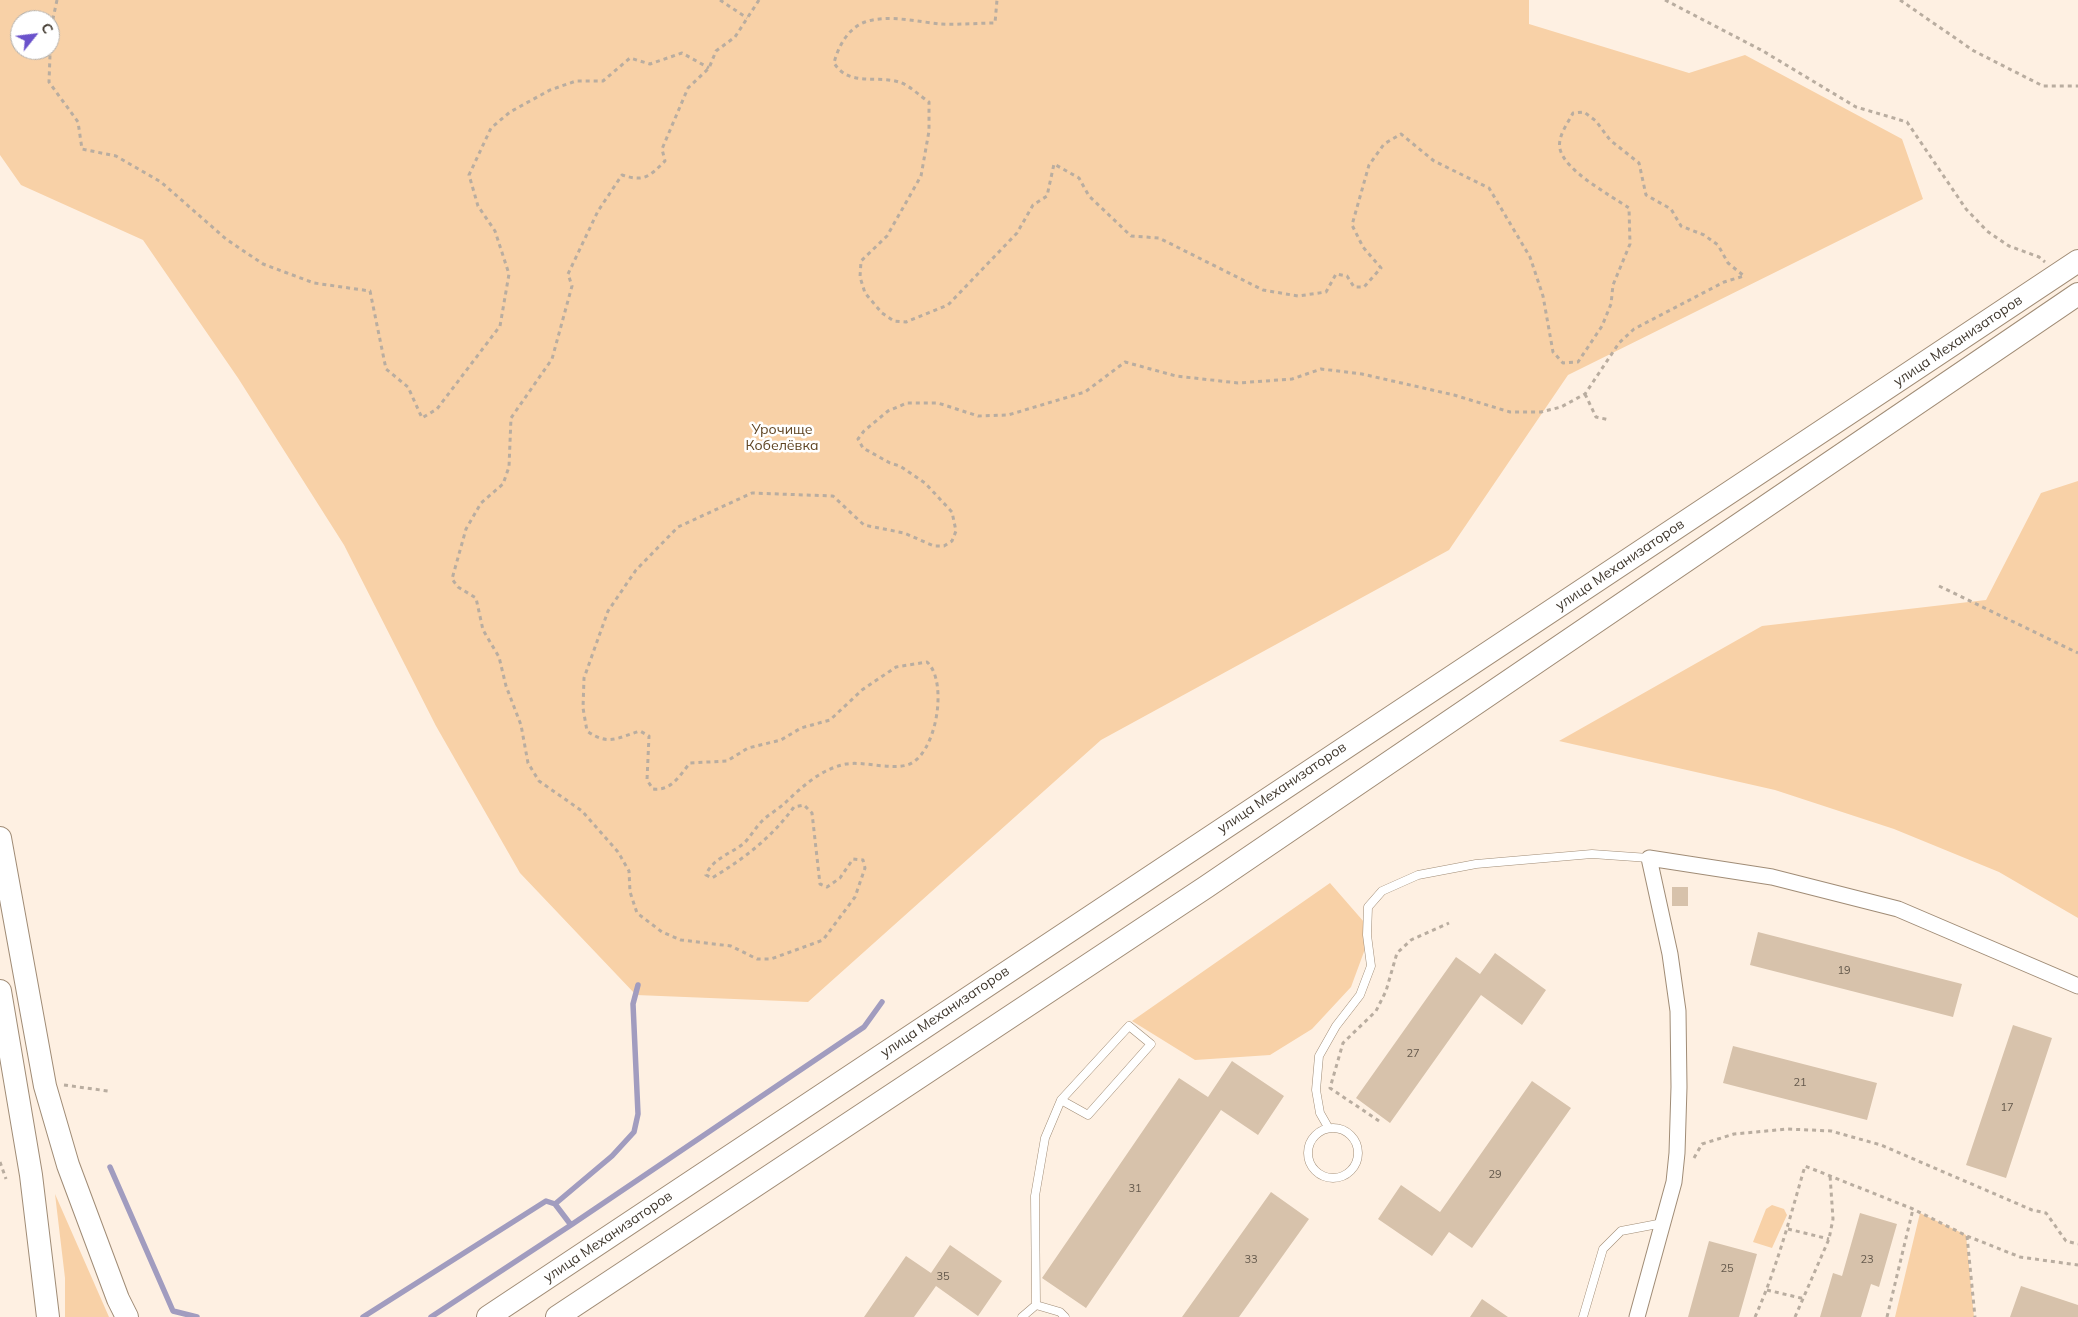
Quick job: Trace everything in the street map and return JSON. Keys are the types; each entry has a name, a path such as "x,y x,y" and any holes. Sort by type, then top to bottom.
{"main road":[{"name":"улица Механизаторов","path":"488,1317 2078,261"},
{"name":"улица Механизаторов","path":"557,1317 1206,887 2078,294"},
{"path":"0,838 45,1086 68,1165 118,1299 127,1317"},
{"path":"0,991 31,1175 48,1317"}],"street":[{"path":"1637,1317 1674,1182 1679,1087 1678,1011 1670,954 1649,858 1772,877 1898,909 2078,986"}],"lane":[{"path":"1328,1127 1320,1113 1316,1090 1319,1056 1336,1026 1360,995 1371,966 1367,935 1368,908 1382,891 1418,875 1476,864 1592,854 1649,858"},
{"path":"1022,1317 1036,1305 1035,1196 1045,1138 1061,1100 1129,1026 1152,1044 1088,1115 1061,1100"},
{"path":"1328,1127 1346,1130 1358,1144 1358,1162 1347,1176 1329,1179 1313,1171 1306,1154 1312,1137 1328,1127"},
{"path":"1583,1317 1603,1249 1621,1231 1663,1222"},
{"path":"1036,1305 1060,1312 1065,1317"}],"path":[{"path":"57,0 51,28 49,82 78,122 82,149 116,156 161,182 226,239 263,264 314,283 370,291 386,369 408,387 422,418 437,409 500,326 509,274 495,232 478,206 469,175 490,128 510,112 550,90 576,81 603,81 630,58 650,64 682,53 709,68"},
{"path":"720,0 747,18"},
{"path":"759,0 735,37 716,51 709,68 688,88 662,149 664,161 650,176 636,179 622,175 598,211 568,274 572,286 552,359 511,418 509,467 503,484 481,503 466,529 452,579 458,587 476,598 482,630 499,657 506,686 521,725 528,763 539,781 582,811 618,852 629,871 630,892 637,912 662,932 681,940 731,946 757,959 771,959 823,940 855,897 865,868 863,860 853,859 840,878 827,887 820,884 812,813 804,805 794,807 777,830 746,857 712,878 706,875 709,866 744,843 762,821 786,803 799,788 827,771 846,764 907,765 919,756 931,740 939,699 934,669 927,662 896,667 862,690 830,720 801,728 781,740 748,748 727,760 690,763 672,785 663,790 653,789 647,780 649,736 640,731 610,741 600,740 587,731 583,708 584,678 608,611 636,570 678,527 752,493 833,496 864,525 904,533 934,546 944,546 952,541 956,531 952,512 925,483 900,466 890,463 863,448 858,439 864,430 888,411 907,403 938,403 978,416 1008,415 1085,392 1125,362 1176,376 1238,382 1292,380 1321,369 1362,374 1454,395 1510,412 1541,412 1561,407 1585,394 1620,343 1634,329 1724,282 1744,276 1728,263 1718,245 1704,235 1681,226 1671,209 1646,195 1639,163 1610,140 1596,121 1584,112 1574,113 1564,131 1559,147 1567,164 1628,208 1630,244 1613,285 1611,304 1602,326 1578,362 1564,363 1554,352 1543,296 1530,257 1489,188 1434,160 1402,134 1384,144 1369,165 1352,225 1364,247 1381,268 1364,287 1354,288 1347,276 1336,274 1326,292 1298,296 1263,290 1159,238 1131,236 1089,196 1079,178 1054,164 1048,196 1033,205 1017,232 948,305 906,322 894,321 882,313 865,293 860,277 861,261 887,236 921,176 929,132 929,102 900,82 851,78 839,71 834,63 837,50 849,33 864,22 882,19 944,24 995,23 997,0"},
{"path":"1665,0 1763,51 1856,107 1907,122 1966,209 1987,231 2009,246 2039,257 2060,274"},
{"path":"1900,0 1974,51 2043,86 2078,86"},
{"path":"1585,394 1596,417 1610,420"},
{"path":"1939,586 2078,653"},
{"path":"1379,1121 1330,1088 1333,1070 1343,1044 1376,1011 1386,991 1397,953 1411,940 1448,923"},
{"path":"45,1086 70,1084 108,1091"},
{"path":"1689,1166 1702,1144 1734,1134 1788,1130 1831,1131 1881,1145 2032,1210 2046,1213 2066,1241 2078,1244"},
{"path":"0,1162 6,1179"},
{"path":"1755,1317 1767,1290 1788,1229 1806,1166 1913,1208 1966,1236 2020,1257 2078,1265"},
{"path":"1795,1317 1805,1299 1829,1239 1833,1219 1830,1175"},
{"path":"1887,1317 1913,1208"},
{"path":"1788,1229 1829,1239"},
{"path":"1966,1236 1975,1317"},
{"path":"1767,1290 1805,1299"}],"green space":[{"name":"Урочище Кобелёвка","path":"0,0 1529,0 1529,24 1689,73 1745,55 1902,139 1923,199 1568,375 1449,550 1101,740 808,1002 636,995 520,873 436,726 344,545 238,378 143,240 21,185 0,155"},
{"path":"2078,481 2078,918 1999,872 1894,829 1775,790 1559,741 1762,626 1986,600 2041,493"},
{"path":"1330,883 1364,922 1365,949 1351,987 1312,1029 1270,1055 1195,1060 1132,1021"},
{"path":"55,1194 109,1317 65,1317 65,1278"},
{"path":"1772,1205 1784,1209 1787,1215 1772,1248 1753,1242 1766,1209"},
{"path":"1920,1213 1966,1235 1974,1317 1895,1317"}],"building":[{"path":"1672,887 1688,887 1688,906 1672,906"},
{"path":"1758,932 1962,984 1953,1017 1750,965"},
{"path":"1495,953 1546,990 1522,1025 1481,995 1390,1123 1356,1098 1456,957 1480,974"},
{"path":"2013,1025 2052,1038 2006,1178 1966,1165"},
{"path":"1733,1046 1877,1083 1867,1120 1723,1083"},
{"path":"1232,1061 1284,1096 1258,1135 1221,1110 1086,1308 1042,1278 1179,1078 1208,1097"},
{"path":"1532,1081 1571,1108 1472,1248 1449,1232 1432,1256 1378,1219 1401,1185 1440,1212"},
{"path":"1271,1192 1309,1219 1239,1317 1182,1317"},
{"path":"1860,1213 1897,1224 1879,1287 1871,1284 1861,1317 1820,1317 1833,1273 1842,1276"},
{"path":"1709,1241 1757,1254 1739,1317 1688,1317"},
{"path":"950,1245 1002,1281 978,1316 936,1286 914,1317 864,1317 906,1256 931,1273"},
{"path":"2021,1286 2078,1305 2078,1317 2010,1317"},
{"path":"1482,1299 1508,1317 1470,1317"}],"waterway":[{"path":"555,1204 612,1156 634,1132 638,1114 633,1004 638,985"},
{"path":"363,1317 546,1201 555,1204 571,1225 864,1027 882,1002"},
{"path":"110,1167 173,1311 197,1317"},
{"path":"431,1317 571,1225"}]}
